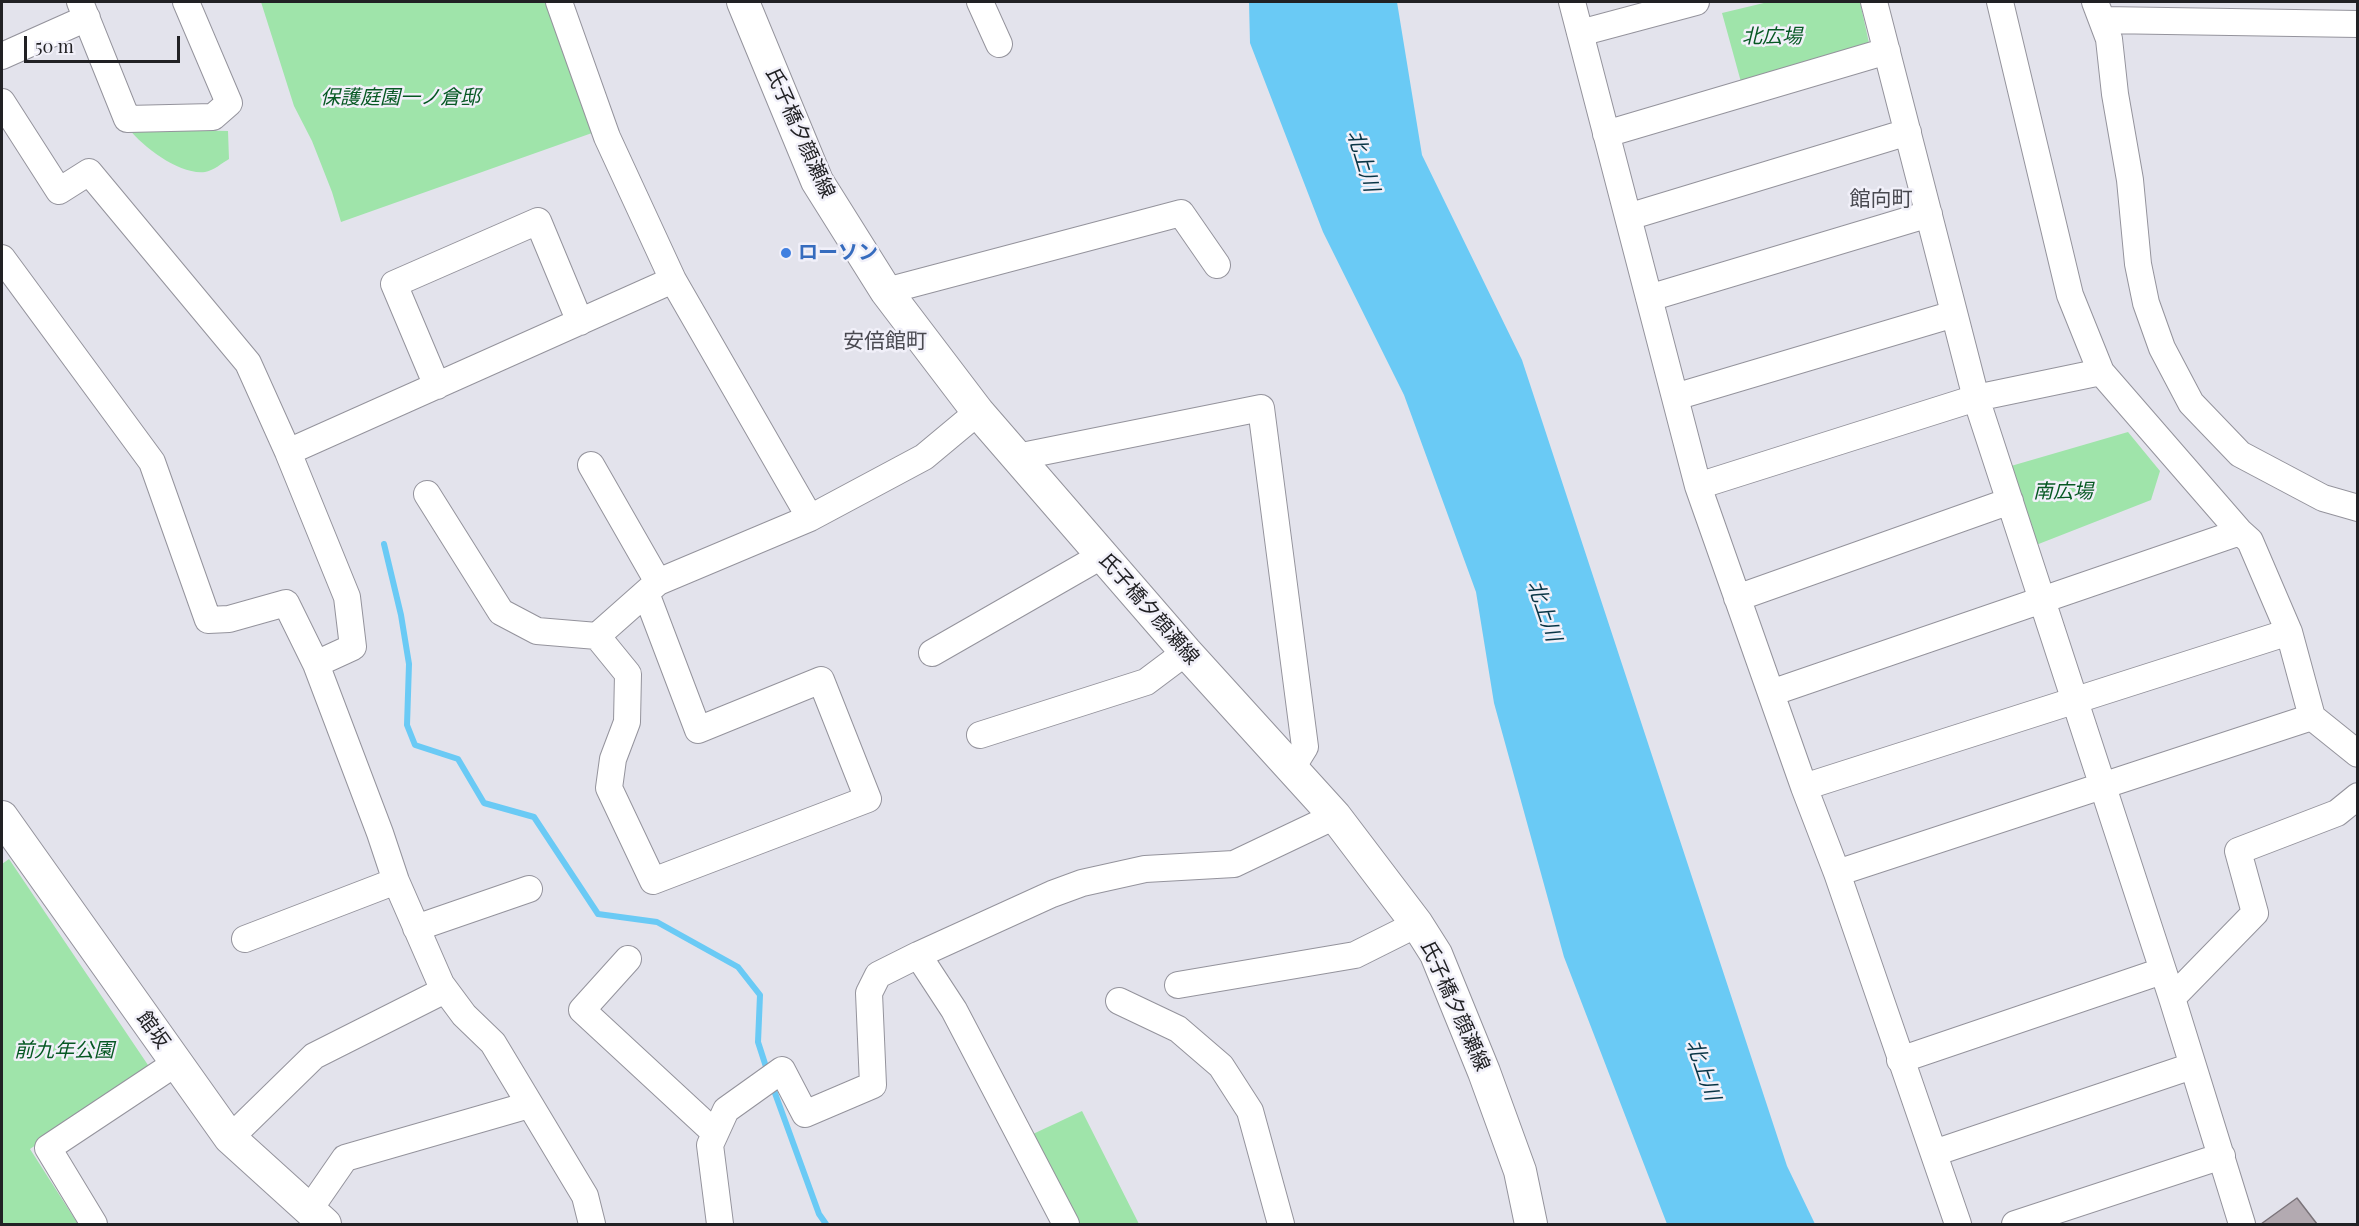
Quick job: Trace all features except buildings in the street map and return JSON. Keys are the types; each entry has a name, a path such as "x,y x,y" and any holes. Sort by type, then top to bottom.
{"main road":[{"name":"氏子橋夕顔瀬線","path":"743,2 817,181 886,291 978,412 1186,652 1335,816 1417,924 1436,954 1484,1072 1520,1171 1531,1224"},
{"name":"館坂","path":"6,835 230,1138 317,1217"}],"street":[{"path":"2,56 84,10 127,119 213,117 230,103 186,2"},
{"path":"559,2 607,137 673,280 810,518"},
{"path":"980,2 999,44"},
{"path":"1572,2 1698,486 1804,787 1837,873 1958,1224"},
{"path":"1580,33 1696,2"},
{"path":"1874,2 1976,398 2172,998 2242,1224"},
{"path":"2000,2 2070,295 2101,372 2250,541 2289,632 2312,717 2358,754"},
{"path":"2358,24 2099,11 2109,39 2115,94 2130,180 2138,264 2146,303 2162,348 2191,403 2240,454 2323,498 2358,508"},
{"path":"1606,134 1887,51"},
{"path":"2,102 58,191 89,172 248,363 288,452 347,597 353,647 316,664"},
{"path":"1628,217 1908,132"},
{"path":"886,291 1181,213 1217,265"},
{"path":"1649,298 1929,214"},
{"path":"437,386 394,284 538,221 580,322"},
{"path":"2,258 152,462 208,620 229,619 286,603 316,664 396,881 445,990 464,1016 494,1043 585,1196 592,1224"},
{"path":"288,452 673,280"},
{"path":"1675,397 1954,314"},
{"path":"1698,486 1976,398 2101,372"},
{"path":"1017,457 1261,408 1305,747 1292,768"},
{"path":"428,494 501,612 537,631 597,636 652,588 810,518 924,457 978,412"},
{"path":"591,465 652,588 698,730 821,680 867,799 653,881 609,788 613,759 627,722 628,674 597,636"},
{"path":"1737,598 2010,501"},
{"path":"1771,693 2240,532"},
{"path":"932,653 1102,555"},
{"path":"1804,787 2289,632"},
{"path":"980,735 1146,682 1186,652"},
{"path":"1837,873 2312,717"},
{"path":"2172,998 2255,913 2238,851 2337,813 2358,796"},
{"path":"720,1224 710,1145 726,1110 782,1070 805,1114 873,1085 869,993 878,975 1052,894 1082,883 1145,869 1234,864 1335,816"},
{"path":"245,939 396,881"},
{"path":"416,928 529,889"},
{"path":"1178,985 1354,955 1417,924"},
{"path":"918,955 954,1010 1066,1224"},
{"path":"628,959 582,1010 715,1133"},
{"path":"1900,1060 2162,971"},
{"path":"230,1138 314,1056 445,990"},
{"path":"1119,1000 1178,1029 1221,1066 1250,1111 1281,1224"},
{"path":"94,1224 48,1148 176,1063"},
{"path":"1934,1153 2193,1066"},
{"path":"317,1217 345,1158 529,1105"},
{"path":"2015,1224 2222,1155"}],"green space":[{"name":"保護庭園一ノ倉邸","path":"261,2 548,2 592,133 341,222 312,141 294,106"},
{"name":"北広場","path":"1768,2 1860,2 1869,43 1861,51 1741,82 1722,13"},
{"path":"129,129 228,131 229,159 205,172 185,169 153,152"},
{"name":"南広場","path":"2128,432 2160,471 2151,500 2036,545 2011,466"},
{"name":"前九年公園","path":"9,859 150,1068 30,1149 78,1224 2,1224 2,864"},
{"path":"1082,1111 1139,1224 1076,1224 1033,1134"}],"water":[{"name":"北上川","path":"1249,2 1397,2 1422,155 1522,360 1787,1166 1815,1224 1667,1224 1564,957 1494,703 1476,592 1404,395 1323,232 1250,43"}],"waterway":[{"path":"384,544 401,615 409,664 407,725 415,745 458,759 484,803 534,817 598,914 657,922 738,967 760,995 758,1042 768,1073"},
{"path":"772,1085 819,1214 826,1224"}],"place":[{"name":"ローソン","path":"786,253"}],"district":[{"name":"館向町","path":"1881,199"},
{"name":"安倍館町","path":"885,341"}]}
